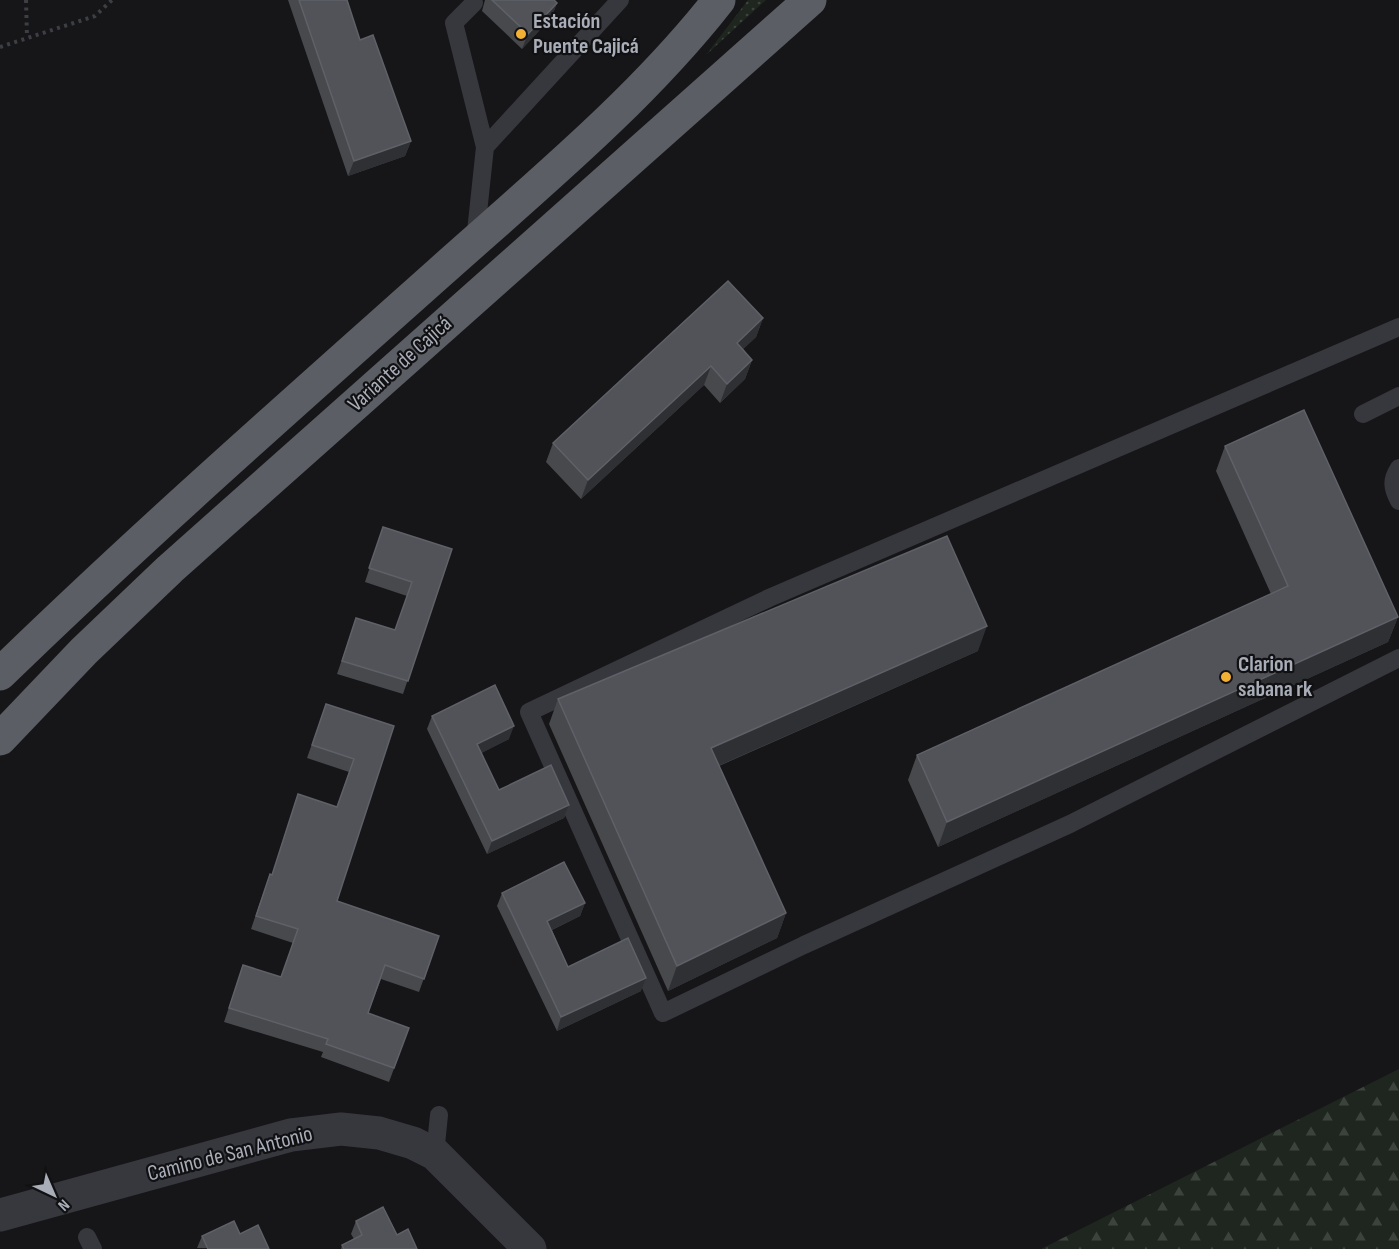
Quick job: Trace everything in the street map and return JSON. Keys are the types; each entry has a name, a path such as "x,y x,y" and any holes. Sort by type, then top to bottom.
{"highway":[{"name":"Variante de Cajicá","path":"0,674 90,586 475,241 649,79 719,0"},
{"name":"Variante de Cajicá","path":"0,738 84,651 170,569 810,0"}],"street":[{"name":"Camino de San Antonio","path":"0,1215 291,1135 341,1129 379,1133 413,1143 435,1154 530,1249"}],"lane":[{"path":"485,147 620,0"},
{"path":"474,3 454,23 485,147 475,241"},
{"path":"1399,327 769,598 529,711 663,1013 804,945 1070,824 1399,658"},
{"path":"1363,414 1399,396"},
{"path":"1399,468 1392,478 1394,492 1399,501"},
{"path":"435,1154 439,1115"}],"path":[{"path":"26,0 27,37"},
{"path":"0,47 95,16 112,0"}],"green space":[{"path":"748,0 766,0 706,55"},
{"path":"1399,1069 1399,1249 1041,1249"}],"building":[{"path":"299,0 347,0 360,40 373,35 411,141 354,161"},
{"path":"492,0 554,0 557,3 528,34"},
{"path":"728,281 763,318 737,343 752,360 727,384 711,366 588,480 553,443"},
{"path":"1304,410 1398,617 947,822 917,755 1288,586 1225,446"},
{"path":"383,527 452,549 408,681 342,661 356,618 395,630 412,582 369,568"},
{"path":"947,536 987,626 711,748 786,913 677,966 558,699"},
{"path":"495,685 514,726 477,744 499,790 551,765 569,805 492,841 432,716"},
{"path":"326,704 394,726 337,901 439,936 424,979 385,965 368,1013 409,1028 394,1068 326,1044 328,1039 229,1008 243,965 281,977 298,929 256,916 298,794 337,807 354,759 312,745"},
{"path":"564,862 585,903 547,921 568,967 628,938 646,978 561,1017 502,893"},
{"path":"383,1207 397,1235 408,1229 417,1249 344,1249 342,1245 362,1235 356,1221"},
{"path":"234,1221 240,1234 258,1225 269,1249 208,1249 202,1236"}],"place":[{"name":"Estación Puente Cajicá","path":"521,34"},
{"name":"Clarion sabana rk","path":"1226,677"}]}
